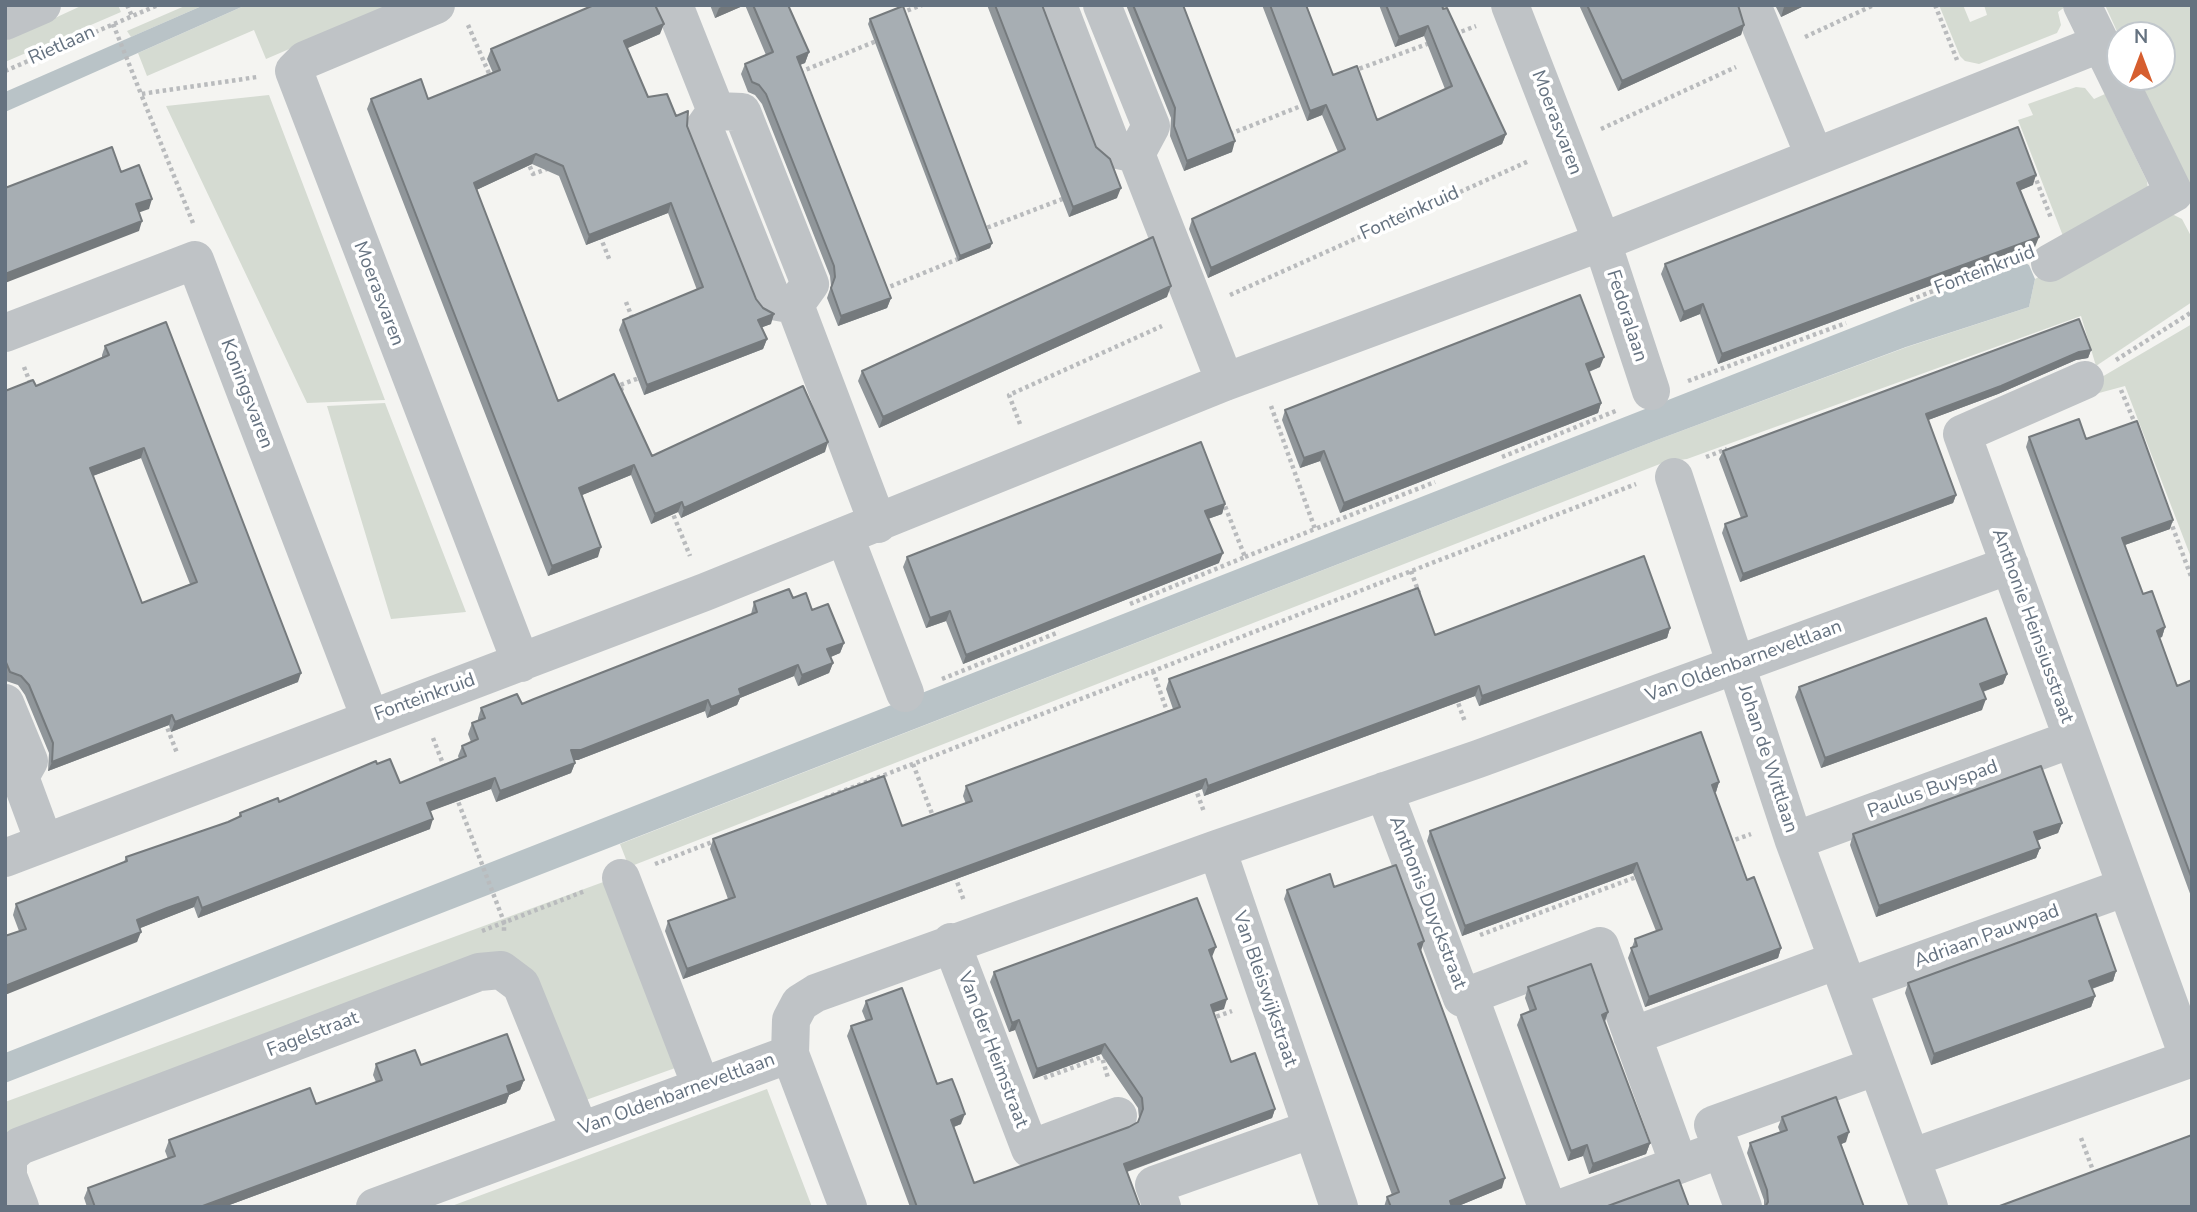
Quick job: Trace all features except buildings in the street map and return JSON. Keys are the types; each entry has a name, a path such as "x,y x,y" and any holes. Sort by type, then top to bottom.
{"street":[{"path":"5,21 42,5"},
{"path":"674,5 716,111 742,113 810,284 795,304 862,531 905,693"},
{"path":"1058,5 1113,149 1136,154"},
{"path":"1102,5 1151,126 1136,154 1197,310 1241,376"},
{"path":"1752,5 1814,156"},
{"path":"2059,253 2174,193 2082,5"},
{"name":"Moerasvaren","path":"1512,9 1602,242"},
{"path":"294,71 304,60 450,11"},
{"name":"Fonteinkruid","path":"5,858 862,531 1241,376 1602,242 2099,44"},
{"name":"Moerasvaren","path":"294,71 521,663"},
{"name":"Fedoralaan","path":"1602,242 1651,391"},
{"path":"8,332 195,260"},
{"name":"Koningsvaren","path":"195,260 370,718"},
{"name":"Anthonie Heinsiusstraat","path":"1911,1158 2189,1059 1962,434 2085,380"},
{"name":"Johan de Wittlaan","path":"1671,473 1791,831 1928,1207"},
{"name":"Van Oldenbarneveltlaan","path":"375,1207 790,1054 791,1020 800,1003 816,993 964,938 1478,759 2010,565"},
{"path":"5,703 29,761 12,774 44,842"},
{"name":"Paulus Buyspad","path":"1791,831 2072,739"},
{"name":"Anthonis Duyckstraat","path":"1384,791 1462,998 1600,946 1632,1035"},
{"name":"Van Bleiswijkstraat","path":"1217,849 1339,1207"},
{"path":"621,877 701,1086"},
{"name":"Adriaan Pauwpad","path":"1843,974 2126,887"},
{"name":"Van der Heimstraat","path":"964,938 1008,1091 1030,1149 1118,1116"},
{"name":"Fagelstraat","path":"20,1207 8,1175 8,1157 20,1146 479,972 501,970 521,985 580,1131"},
{"path":"1679,1165 1632,1035 1843,974"},
{"path":"1469,995 1547,1207"},
{"path":"790,1054 848,1207"},
{"path":"1743,1207 1713,1125 1877,1066"},
{"path":"1162,1207 1154,1185 1312,1129"},
{"path":"1564,1207 1722,1150"}],"path":[{"path":"127,5 132,16"},
{"name":"Rietlaan","path":"5,71 158,5"},
{"name":"Fonteinkruid","path":"1034,460 1009,395 1874,5"},
{"path":"1935,5 1971,94"},
{"path":"1448,36 1512,9"},
{"path":"450,11 496,90"},
{"path":"113,24 201,241 195,260"},
{"path":"1345,74 1435,41"},
{"path":"141,94 294,71"},
{"path":"1219,138 1309,103 1314,93"},
{"path":"523,150 533,174"},
{"name":"Fonteinkruid","path":"1910,300 2059,253 2032,169"},
{"path":"974,239 979,231 1079,192"},
{"path":"596,223 610,261"},
{"path":"971,227 979,231"},
{"path":"877,291 965,256 970,247"},
{"path":"626,302 635,326"},
{"path":"2141,439 2123,390 2100,398 2085,380 2192,312"},
{"path":"8,332 36,396"},
{"path":"625,398 620,386 654,373"},
{"path":"1241,376 1315,529"},
{"path":"824,798 1740,445"},
{"path":"1130,604 1435,482"},
{"path":"1221,496 1245,557"},
{"path":"668,501 705,592"},
{"path":"2169,515 2192,579"},
{"path":"1411,571 1420,596"},
{"path":"905,693 1059,632"},
{"path":"1153,671 1171,722"},
{"path":"1451,684 1478,759"},
{"path":"419,701 449,777"},
{"path":"162,714 190,786"},
{"path":"913,764 938,829"},
{"path":"1194,785 1217,849"},
{"path":"454,790 502,915"},
{"path":"1723,845 1791,831"},
{"path":"621,877 722,838"},
{"path":"952,868 964,938"},
{"path":"1443,948 1647,873"},
{"path":"1203,1021 1267,999"},
{"path":"1008,1091 1115,1053"},
{"path":"1102,1057 1118,1116"},
{"path":"2068,1102 2097,1181"}],"shaded area":[{"path":"83,5 118,5 121,12 5,62 5,41"},
{"path":"187,5 204,5 131,37 127,31"},
{"path":"204,5 246,5 5,112 5,92"},
{"path":"246,5 392,5 266,59 254,30 147,76 138,53"},
{"path":"1939,5 1963,5 1970,22 1987,15 1984,5 2065,7 2058,12 2061,25 2057,33 1979,64 1965,61 1960,56"},
{"path":"2105,5 2192,5 2192,195 2144,91 2176,91 2176,21 2112,21"},
{"path":"2076,87 2085,88 2094,99 2105,94 2147,181 2148,190 2063,236 2018,120 2033,115 2028,104"},
{"path":"269,95 385,400 307,403 166,106"},
{"path":"2170,213 2182,219 2192,238 2192,302 2096,366 2081,316 1687,459 1665,462 629,867 620,844 1657,440 1907,347 2029,307 2035,279 2154,217"},
{"path":"2022,261 2029,265 2035,279 2029,307 1906,347 1657,440 5,1083 5,1053"},
{"path":"2192,324 2192,560 2125,386 2099,393 2095,381"},
{"path":"385,403 466,612 391,619 327,406"},
{"path":"606,881 678,1067 586,1100 529,973 5,1148 5,1102"},
{"path":"767,1089 812,1207 449,1207 705,1112"}]}
